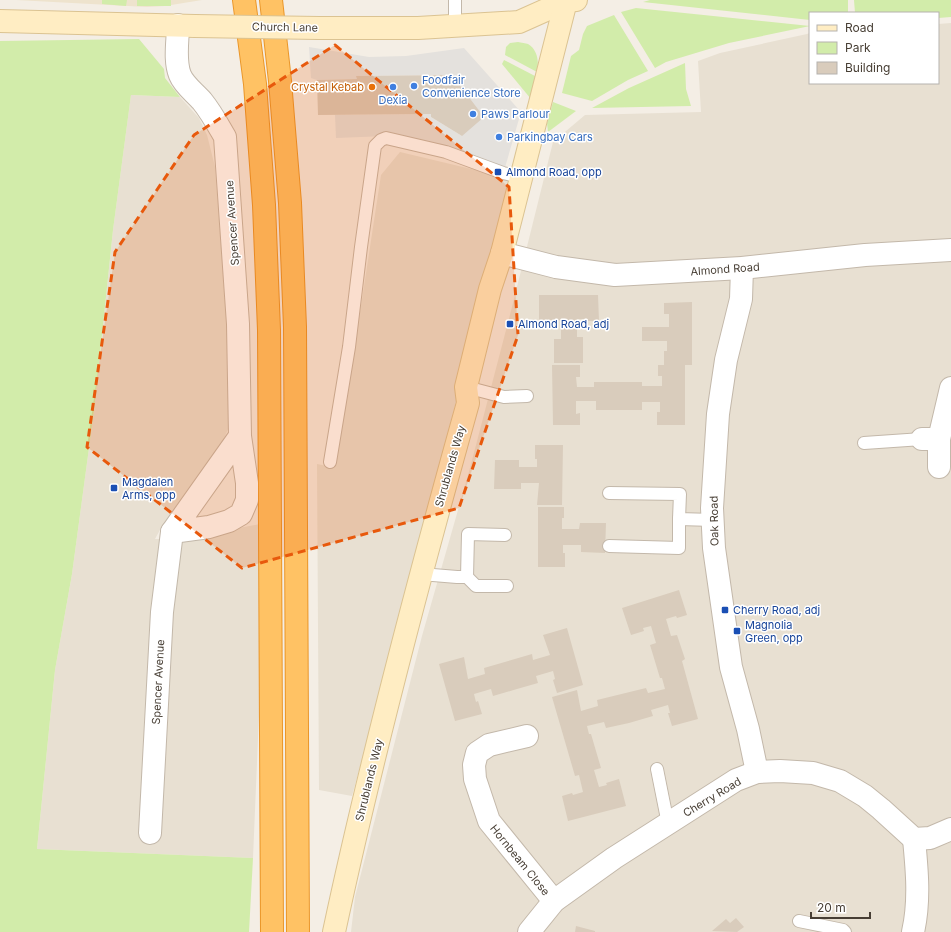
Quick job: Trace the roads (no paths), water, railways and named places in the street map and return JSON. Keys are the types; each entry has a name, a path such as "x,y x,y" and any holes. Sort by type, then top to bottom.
{"highway":[{"path":"244,0 256,91 264,205 269,330 272,932"},
{"path":"271,0 280,80 290,203 295,327 298,932"}],"street":[{"name":"Church Lane","path":"0,21 187,26 418,28 519,22 569,0"},
{"name":"Shrublands Way","path":"334,932 350,857 421,574 468,403 466,387 490,289 502,253 520,177 569,0"},
{"name":"Spencer Avenue","path":"172,532 209,527 229,521 241,514 247,500 247,483 240,436 238,324 225,137 202,101 186,84 180,74 177,58 187,26"},
{"name":"Almond Road","path":"502,253 556,267 616,275 742,268 865,255 951,250"},
{"name":"Oak Road","path":"742,268 741,299 726,360 718,414 712,508 714,548 731,667 748,729 757,772"},
{"path":"939,467 930,439 951,388"},
{"name":"Spencer Avenue","path":"150,833 162,612 172,532 240,436"},
{"name":"Hornbeam Close","path":"527,736 489,745 478,753 474,765 475,779 489,821 554,901"},
{"name":"Cherry Road","path":"529,932 554,901 614,858 736,780 757,772 780,771 813,774 840,781 870,800 922,839"},
{"path":"913,932 918,899 922,839 951,829"}],"lane":[{"path":"455,0 455,26"},
{"path":"330,462 349,347 361,247 375,146 377,142 386,138 446,152 503,173 520,177"},
{"path":"466,387 504,397 527,396"},
{"path":"864,443 930,439"},
{"path":"609,493 680,494 679,548 609,546"},
{"path":"679,519 713,520"},
{"path":"467,577 468,534 505,535"},
{"path":"421,574 467,577 476,586 507,586"},
{"path":"657,769 668,824"},
{"path":"799,921 844,930 845,932"}],"place":[{"name":"Foodfair Convenience Store","path":"414,86"},
{"name":"Crystal Kebab","path":"372,87"},
{"name":"Dexia","path":"393,87"},
{"name":"Paws Parlour","path":"473,114"},
{"name":"Parkingbay Cars","path":"499,137"},
{"name":"Almond Road, opp","path":"498,172"},
{"name":"Almond Road, adj","path":"510,324"},
{"name":"Magdalen Arms, opp","path":"114,488"},
{"name":"Cherry Road, adj","path":"725,610"},
{"name":"Magnolia Green, opp","path":"737,631"}]}
